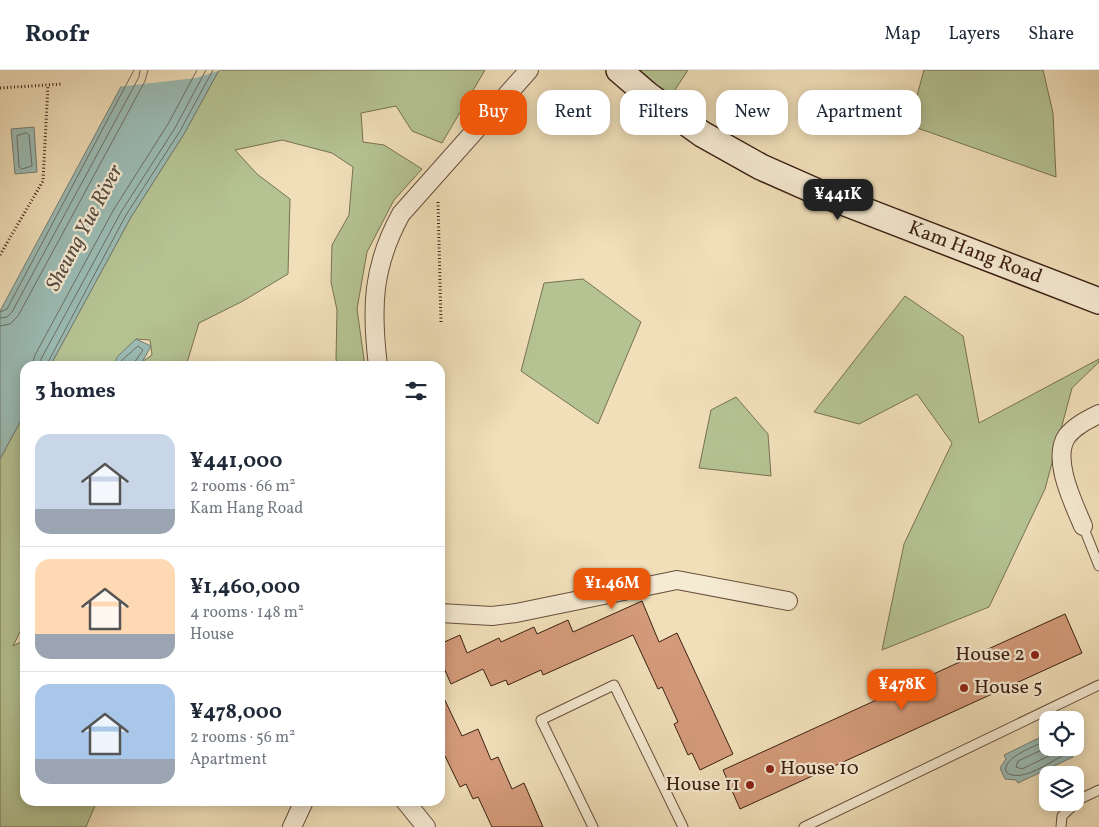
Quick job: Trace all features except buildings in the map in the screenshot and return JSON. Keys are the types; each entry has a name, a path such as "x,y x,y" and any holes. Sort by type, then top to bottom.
{"street":[{"path":"377,361 374,330 375,291 380,262 388,237 401,214 529,70"},
{"name":"Kam Hang Road","path":"619,70 648,96 702,134 761,167 822,194 1099,300"},
{"path":"1083,526 1060,460 1066,437 1081,423 1099,414"},
{"path":"445,614 492,616 516,613 677,580 788,601"},
{"path":"292,827 302,806"},
{"path":"409,806 426,827"}],"lane":[{"path":"1083,526 1099,566"},
{"path":"593,827 540,720 614,685 683,827"},
{"path":"804,827 1099,685"},
{"path":"1061,827 1062,816 1080,799 1099,790"}],"path":[{"path":"0,88 62,84"},
{"path":"0,255 43,180 48,85"},
{"path":"433,201 437,196 442,322"}],"green space":[{"path":"219,70 485,70 473,90 460,90 460,112 442,143 412,131 396,106 361,113 363,142 384,145 422,169 394,200 367,252 357,309 364,361 336,360 337,310 331,282 332,245 349,215 353,167 332,153 282,140 235,150 257,174 290,199 288,274 243,301 199,323 188,361 143,361 152,355 150,340 136,339 121,354 118,361 53,361 131,217 184,134"},
{"path":"640,70 688,70 675,90 660,90"},
{"path":"924,70 1043,70 1053,113 1056,177 921,129 921,90 919,90"},
{"path":"583,279 641,322 598,424 521,371 544,283"},
{"path":"905,296 963,336 979,423 1099,359 1099,362 1072,388 1045,489 989,607 882,650 904,544 952,443 917,394 859,424 814,412"},
{"path":"736,397 768,434 771,476 699,468 711,410"},
{"path":"20,422 20,632 13,646 20,642 20,806 95,806 86,827 0,827 0,459"}],"water":[{"name":"Sheung Yue River","path":"130,70 219,70 184,134 131,217 53,361 20,361 20,422 0,459 0,311"},
{"path":"34,127 37,172 15,174 11,129"},
{"path":"136,339 151,346 142,361 116,361 117,357"},
{"path":"1039,738 1039,756 1073,757 1054,766 1039,766 1039,773 1018,783 1016,780 1005,779 1000,768 1006,759 1004,755"}],"pier":[{"path":"127,70 221,70 196,78 117,87"}],"place":[{"name":"House 2","path":"1035,655"},
{"name":"House 5","path":"964,688"},
{"name":"House 10","path":"770,769"},
{"name":"House 11","path":"750,785"}]}
